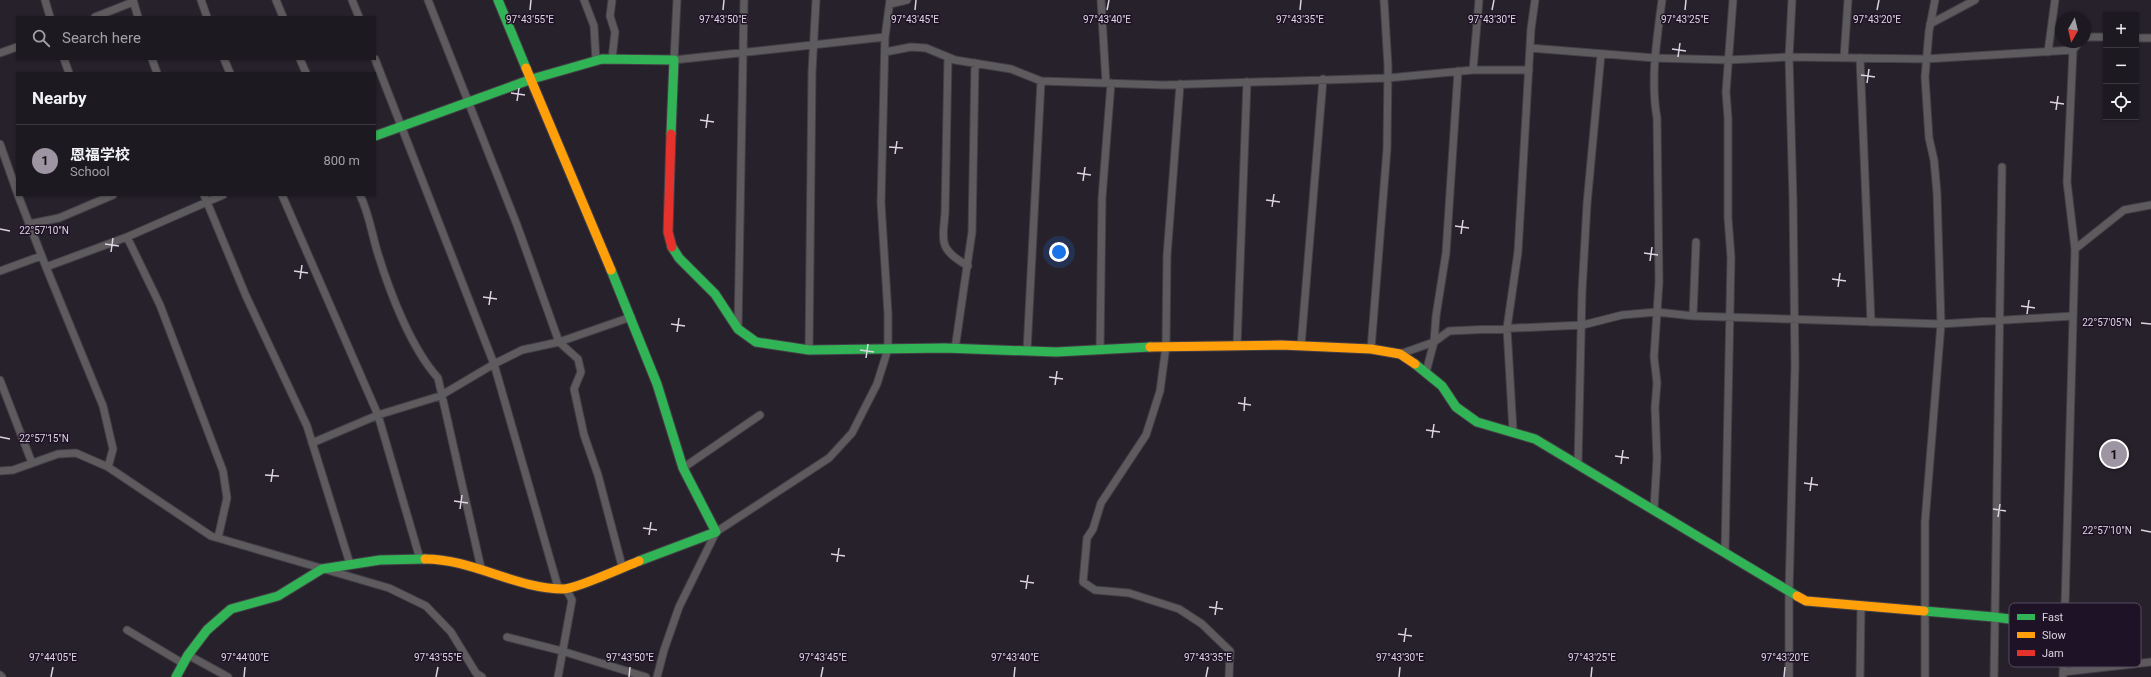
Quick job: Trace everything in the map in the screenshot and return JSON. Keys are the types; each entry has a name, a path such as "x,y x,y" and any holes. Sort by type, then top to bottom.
{"street":[{"path":"45,0 50,16"},
{"path":"201,0 207,16"},
{"path":"276,0 283,16"},
{"path":"352,0 359,16"},
{"path":"428,0 467,102 517,225 559,342 578,359 581,372 574,389 584,435 598,475 622,566"},
{"path":"498,0 631,316 657,384 683,468 716,532"},
{"path":"584,0 594,26 596,61"},
{"path":"612,0 610,16 615,32 612,59"},
{"path":"676,0 668,232 671,245 680,258 715,294 738,329 756,342 809,350 955,349 1056,352 1166,346 1237,345 1371,349 1400,354 1426,372 1442,386 1456,407 1477,422 1513,431 1535,439 1806,601 2009,619"},
{"path":"738,329 744,0"},
{"path":"809,350 812,72 815,44 816,0"},
{"path":"176,677 188,655 207,630 231,609 278,596 322,569 380,560 445,559 481,568 539,586 562,588 716,532 829,458 852,433 877,384 888,349 881,203 885,37 890,2 907,0"},
{"path":"1100,350 1102,198 1108,83 1101,0"},
{"path":"1371,349 1387,150 1388,78 1384,0"},
{"path":"1473,70 1479,0"},
{"path":"1513,431 1507,328 1518,252 1530,48 1535,0"},
{"path":"1654,509 1657,459 1655,407 1657,383 1654,357 1659,282 1657,118 1654,102 1655,58 1662,0"},
{"path":"1725,553 1731,257 1728,218 1728,118 1726,92 1733,0"},
{"path":"1789,677 1789,592 1795,365 1793,199 1789,57 1792,0"},
{"path":"1844,58 1848,0"},
{"path":"1926,677 1925,522 1941,324 1937,192 1933,154 1929,138 1926,59 1930,24 1935,0"},
{"path":"1930,24 1975,0"},
{"path":"2048,52 2055,0"},
{"path":"97,16 133,1 138,16"},
{"path":"376,136 532,79 596,61 612,59 674,60 885,37"},
{"path":"2091,37 2103,37"},
{"path":"2139,38 2151,38"},
{"path":"885,52 911,46 926,48 948,57 1011,69 1041,81 1108,83 1180,84 1388,78 1473,70 1529,70"},
{"path":"0,53 16,47"},
{"path":"1530,48 1655,58 1728,60 1789,57 1926,59 2073,50 2066,182 2075,249 2064,603"},
{"path":"1578,464 1583,325 1582,292 1601,54"},
{"path":"948,57 945,214 943,238 945,249 954,258 968,266"},
{"path":"1860,58 1871,322"},
{"path":"64,60 69,72"},
{"path":"152,60 157,72"},
{"path":"224,60 230,72"},
{"path":"300,60 306,72"},
{"path":"375,60 494,364 562,588 572,600 558,677"},
{"path":"955,349 972,232 975,63"},
{"path":"1426,372 1434,342 1436,316 1446,253 1458,71"},
{"path":"1301,346 1323,79"},
{"path":"1028,351 1041,81"},
{"path":"1237,345 1247,82"},
{"path":"1180,84 1167,256 1166,346 1160,391 1146,435 1101,503 1093,529 1087,538 1083,582 1095,590 1130,593 1179,609 1196,621 1230,651 1229,677"},
{"path":"0,144 16,189"},
{"path":"1994,677 2002,167"},
{"path":"18,196 46,267 104,406 113,449 108,467"},
{"path":"29,224 59,218 110,196"},
{"path":"204,196 246,296 306,426 350,564"},
{"path":"46,267 128,238 221,196"},
{"path":"282,196 378,416 420,559"},
{"path":"360,196 378,256 409,334 427,365 438,378 440,396 470,516 481,568"},
{"path":"2075,249 2124,210 2151,205"},
{"path":"128,238 160,305 223,471 227,498 218,538"},
{"path":"1693,316 1696,242"},
{"path":"0,271 42,256"},
{"path":"1400,354 1434,342 1449,331 1583,325 1622,315 1657,312 1729,318 1941,324 2073,316"},
{"path":"312,442 378,416 440,396 494,364 522,350 559,342 631,316"},
{"path":"0,380 32,463"},
{"path":"683,468 760,415"},
{"path":"0,471 13,470 58,454 76,453 108,467 211,536 389,588 426,606 451,632 478,676"},
{"path":"657,677 664,650 679,607 716,532"},
{"path":"1860,677 1862,606"},
{"path":"127,630 184,664"},
{"path":"507,637 562,651 646,677"},
{"path":"188,655 228,677"},
{"path":"2141,663 2151,662"},
{"path":"2063,675 2117,667"}],"traffic: fast":[{"path":"498,0 526,68"},
{"path":"376,136 532,79 602,59 674,60 671,134"},
{"path":"672,247 679,258 715,294 738,329 756,342 809,350 945,348 1056,352 1150,347"},
{"path":"611,270 657,384 683,468 716,532 639,561"},
{"path":"1415,364 1442,386 1456,407 1477,422 1535,439 1797,596"},
{"path":"176,677 188,655 207,630 231,609 278,596 322,569 380,560 425,559"},
{"path":"1924,611 2009,619"}],"traffic: slow":[{"path":"526,68 611,270"},
{"path":"1150,347 1281,345 1371,349 1400,354 1415,364"},
{"path":"425,559 443,560 477,568 512,580 546,588 564,589 589,582 639,561"},
{"path":"1797,596 1806,601 1924,611"}],"traffic: jam":[{"path":"671,134 668,232 672,247"}],"place":[{"name":"恩福学校","path":"2114,454"}]}
